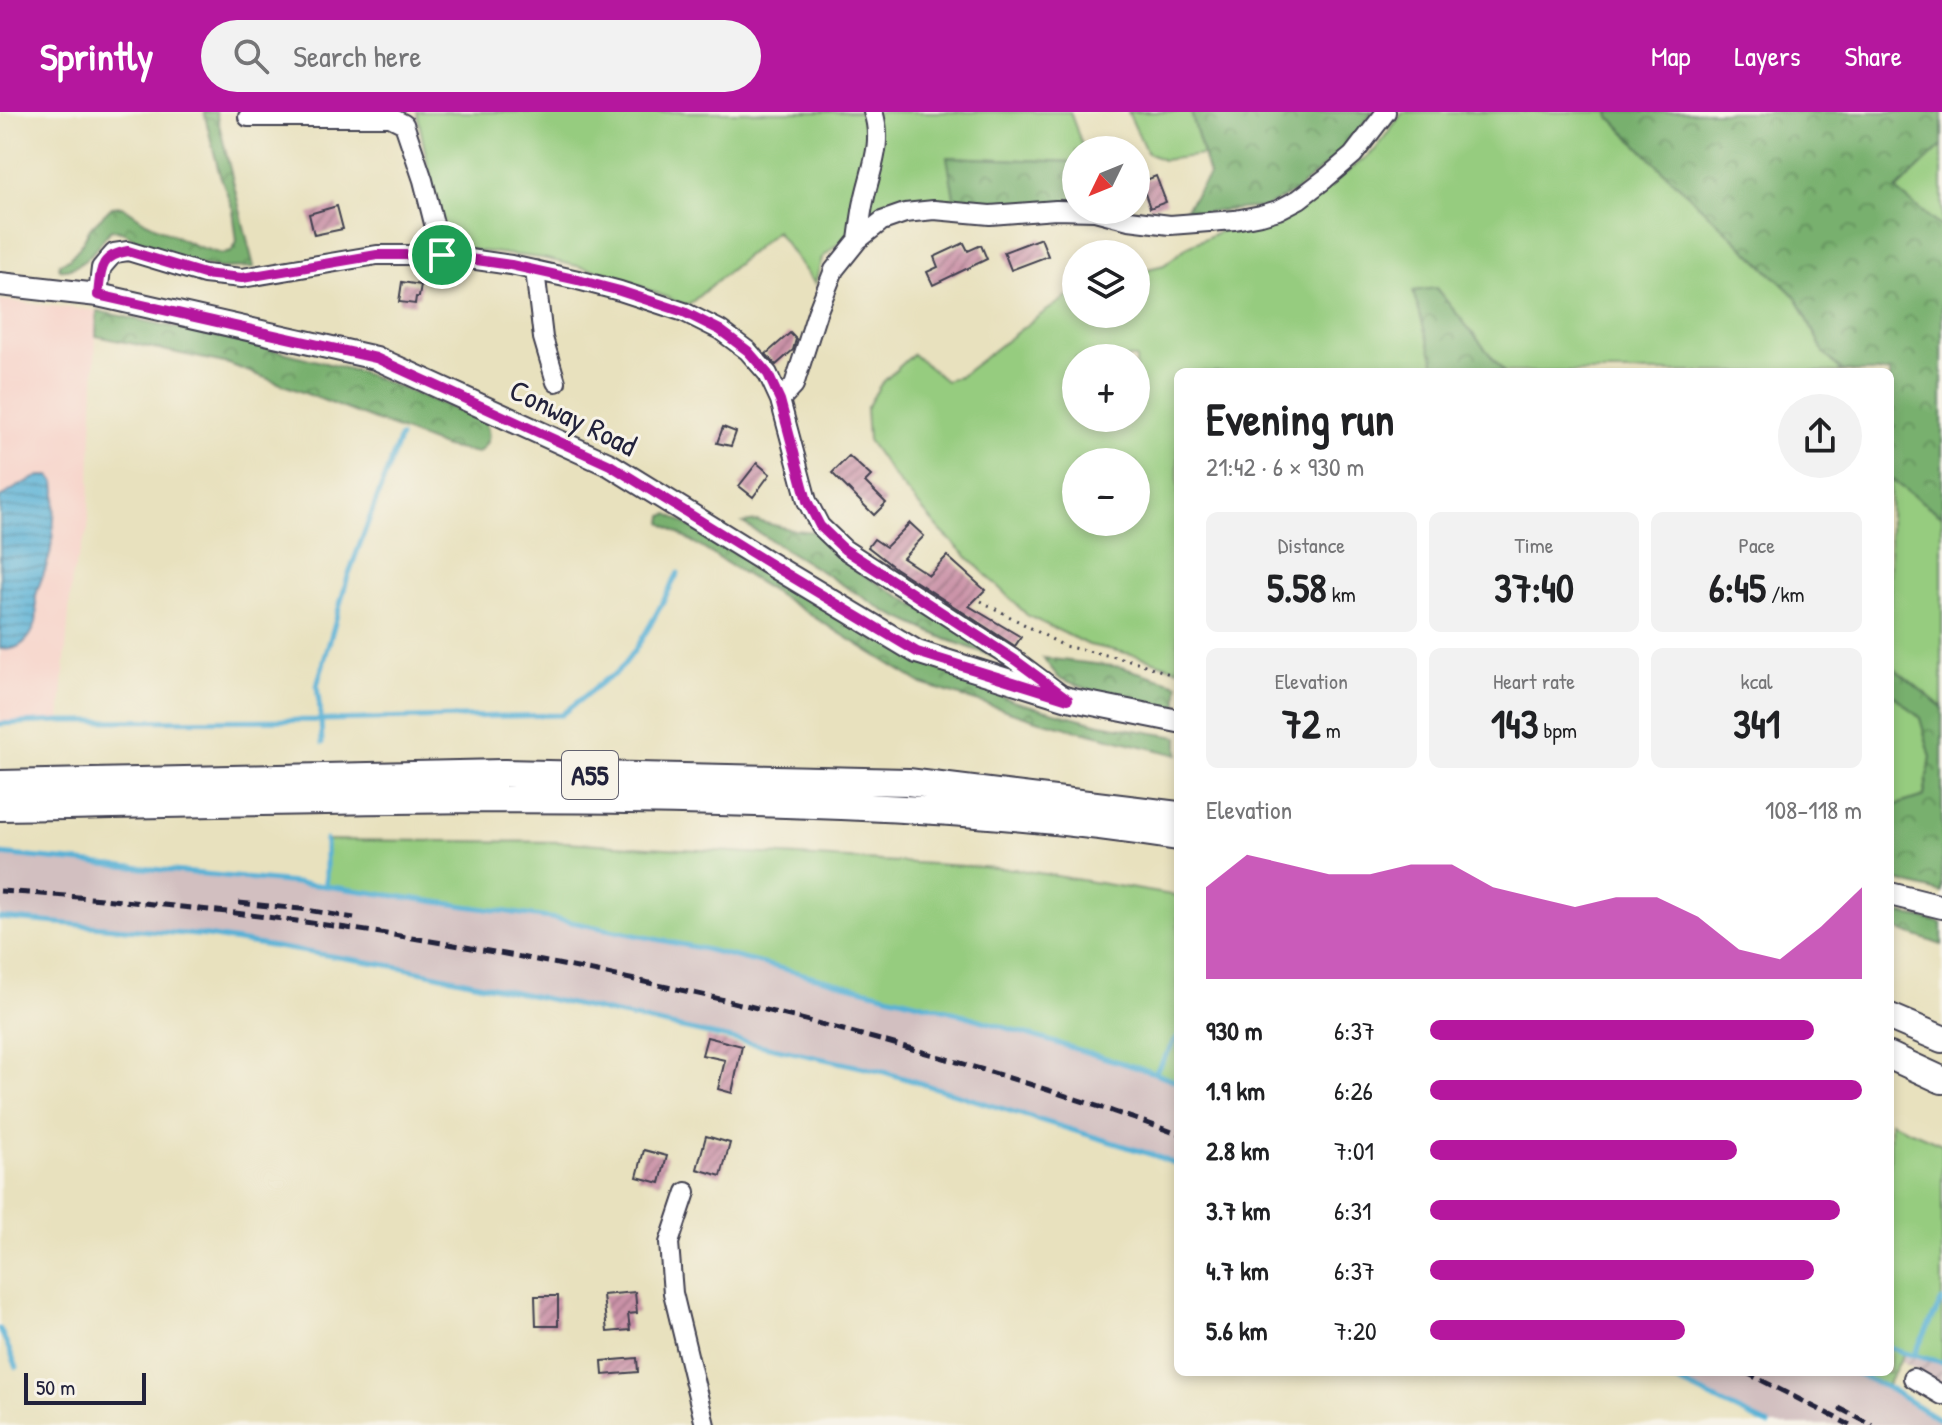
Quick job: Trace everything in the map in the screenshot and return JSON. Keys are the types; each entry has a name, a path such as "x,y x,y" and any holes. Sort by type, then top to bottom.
{"highway":[{"name":"A55","path":"0,784 503,773 908,782 1174,815"},
{"name":"A55","path":"0,807 633,799 967,812 1067,821 1174,836"},
{"path":"1894,1016 1942,1033"},
{"path":"1894,1017 1942,1039"},
{"path":"1894,1050 1942,1069"},
{"path":"1894,1058 1942,1080"}],"main road":[{"name":"Conway Road","path":"0,284 98,295 376,358 610,465 917,652 1068,699 1174,720"},
{"path":"1894,895 1942,907"}],"street":[{"path":"858,240 878,143 873,112"},
{"path":"780,400 794,385 834,270 858,240 882,221 905,213 934,210 990,215 1056,210 1095,211 1129,220 1170,225 1261,215 1299,199 1325,179 1353,155 1386,112"},
{"path":"248,117 390,117 404,124 423,180 442,255"},
{"path":"98,295 101,268 114,253 128,251 204,274 242,278 377,255 442,255 535,270 620,291 684,312 720,330 748,351 768,374 780,400 807,501 820,526 844,549 1015,660 1068,699"},
{"path":"535,270 543,338 556,382"},
{"path":"686,1192 669,1243 673,1293 705,1425"},
{"path":"1913,1378 1942,1395"}],"path":[{"path":"981,601 1064,646 1134,661 1174,676"}],"shaded area":[{"path":"0,300 97,311 88,529 72,576 60,721 0,724"},
{"path":"0,854 326,886 556,919 704,949 947,1010 1174,1080 1174,1163 884,1072 400,967 207,936 0,918"},
{"path":"1904,1353 1942,1362 1942,1385 1900,1361"},
{"path":"1666,1376 1860,1376 1886,1387 1942,1421 1942,1425 1768,1425"}],"green space":[{"path":"204,112 216,112 254,267 221,268 188,262 144,245 121,231 111,230 82,262 68,269 59,269 59,264 79,248 91,227 112,207 122,206 146,222 196,246 222,254 231,252 237,242 233,210 219,172"},
{"path":"417,112 1070,112 1079,136 1062,136 1062,161 948,157 955,203 914,202 885,213 850,233 822,258 815,284 776,231 687,306 608,273 542,258 445,247"},
{"path":"1128,112 1191,112 1203,155 1163,160 1150,154 1150,136 1139,136"},
{"path":"1191,112 1373,112 1346,147 1295,192 1265,207 1182,214 1209,175"},
{"path":"1403,112 1609,112 1610,117 1656,164 1797,298 1824,353 1839,368 1501,368 1436,289 1414,291 1436,368 1174,368 1174,668 1136,655 1089,645 1028,616 940,530 894,477 868,440 866,409 881,384 913,354 946,381 959,377 1062,300 1062,328 1150,328 1150,268 1164,265 1188,246 1223,230 1275,220 1312,200 1375,150"},
{"path":"1609,112 1942,112 1942,146 1896,190 1942,228 1942,516 1894,482 1894,368 1839,368 1824,353 1797,298 1610,117"},
{"path":"1942,146 1942,228 1896,190"},
{"path":"947,157 1062,161 1062,203 955,203"},
{"path":"1436,288 1501,368 1436,368 1413,291"},
{"path":"97,311 240,341 360,372 485,421 488,438 478,453 445,447 229,364 96,336"},
{"path":"1894,482 1942,516 1942,707 1894,668"},
{"path":"669,514 914,658 1013,701 1100,724 1174,736 1174,754 1040,721 922,684 662,523 663,516"},
{"path":"757,521 817,532 850,567 964,633 996,657 948,640 887,612 743,523"},
{"path":"1043,658 1121,667 1174,683 1174,709 1090,690 1059,678"},
{"path":"1894,668 1942,707 1942,893 1894,880 1894,806 1924,796 1931,757 1920,718 1894,695"},
{"path":"1894,695 1920,718 1931,757 1924,796 1894,806"},
{"path":"326,840 565,842 1014,869 1174,895 1174,1080 947,1010 704,949 556,919 326,886"},
{"path":"1894,912 1942,923 1942,945 1894,928"},
{"path":"1894,1124 1942,1144 1942,1362 1904,1353 1894,1372"},
{"path":"1861,1376 1892,1376 1886,1387"}],"water":[{"path":"40,476 50,476 55,482 56,491 50,554 36,596 36,622 31,634 18,647 0,649 0,498"}],"building":[{"path":"1156,176 1166,202 1150,208 1150,178"},
{"path":"337,206 343,229 314,235 309,214"},
{"path":"1041,238 1048,256 1011,270 1004,252"},
{"path":"964,243 968,251 981,245 987,259 933,285 927,272 938,267 934,257"},
{"path":"402,282 421,285 415,304 399,302"},
{"path":"790,333 796,339 793,350 776,365 766,354"},
{"path":"723,427 736,432 731,446 717,443"},
{"path":"849,456 871,476 865,482 886,503 874,515 832,473"},
{"path":"757,463 770,474 753,497 739,486"},
{"path":"910,523 924,536 903,558 929,575 947,556 985,590 969,606 1021,637 1015,646 868,547 874,539 886,547"},
{"path":"707,1037 742,1046 732,1093 718,1089 725,1060 702,1055"},
{"path":"706,1136 730,1143 721,1176 697,1169"},
{"path":"644,1150 667,1156 660,1183 637,1177"},
{"path":"635,1292 637,1313 628,1314 630,1330 607,1332 603,1295"},
{"path":"535,1296 558,1296 558,1326 536,1326"},
{"path":"637,1358 638,1372 603,1375 602,1361"}],"waterway":[{"path":"400,437 348,576 317,686 321,720 561,715 626,662 678,573"},
{"path":"0,724 321,720 322,743"},
{"path":"326,840 326,886"},
{"path":"0,854 326,886 556,919 704,949 947,1010 1174,1080"},
{"path":"0,918 207,936 400,967 884,1072 1174,1163"},
{"path":"1155,1073 1174,1042"},
{"path":"1914,1355 1942,1300"},
{"path":"0,1329 17,1367"},
{"path":"1894,1349 1942,1362"},
{"path":"1666,1376 1768,1425"},
{"path":"1860,1376 1886,1387 1942,1421"}],"railway":[{"path":"0,891 300,921 449,944 597,972 744,1005 890,1043 1035,1086 1174,1133"},
{"path":"239,903 354,918"},
{"path":"1753,1376 1850,1425"},
{"path":"1839,1408 1872,1425"}],"route":[{"path":"128,251 204,274 242,278 377,255 442,255 511,265 620,291 684,312 720,330 748,351 768,374 780,400 807,501 820,526 844,549 1015,660 1068,699 917,652 610,465 376,358 98,295 101,268 114,253 128,251"}]}
